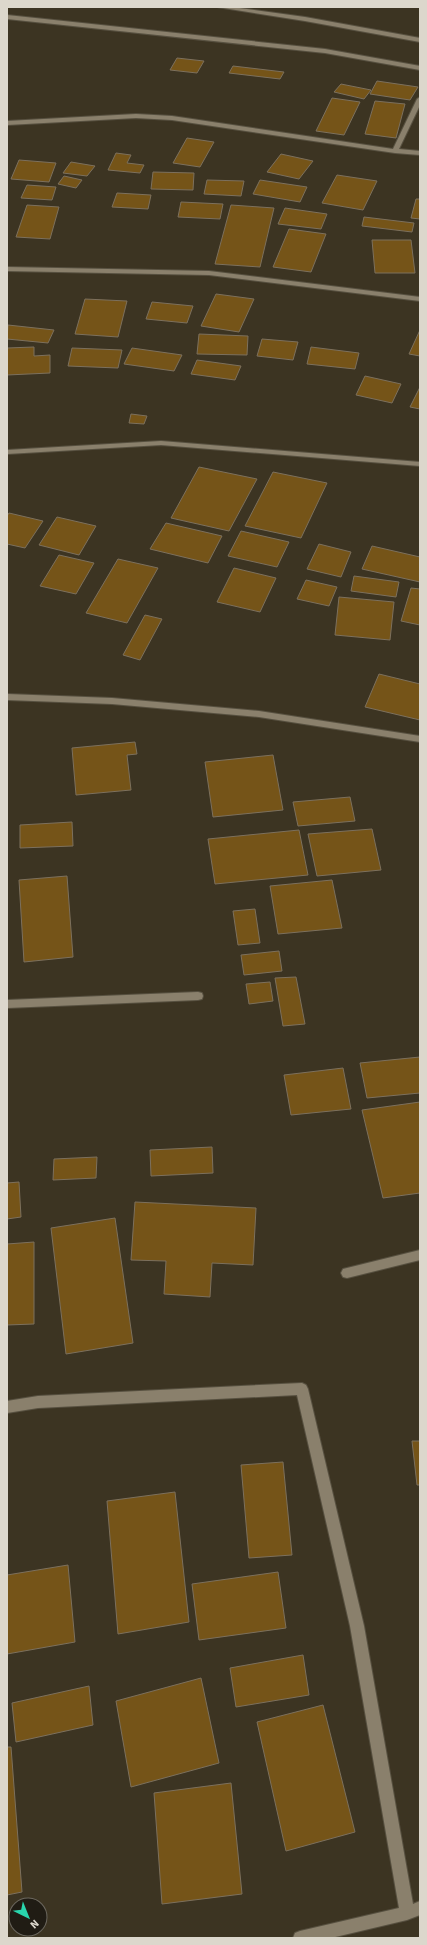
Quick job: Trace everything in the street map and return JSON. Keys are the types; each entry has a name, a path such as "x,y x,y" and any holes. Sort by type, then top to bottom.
{"street":[{"path":"220,7 305,19 420,40"},
{"path":"7,17 325,51 420,68"},
{"path":"395,151 420,99"},
{"path":"7,123 136,116 172,118 395,151 420,153"},
{"path":"7,269 209,273 420,299"},
{"path":"7,452 161,443 420,464"},
{"path":"7,697 112,701 251,714 420,739"},
{"path":"7,1004 198,996"},
{"path":"347,1273 420,1255"},
{"path":"7,1407 38,1402 302,1389 357,1626 414,1910 300,1938"}],"building":[{"path":"177,58 204,61 197,73 170,70"},
{"path":"233,66 284,72 280,79 229,73"},
{"path":"377,81 418,87 410,100 370,94"},
{"path":"341,84 371,90 364,99 334,92"},
{"path":"332,98 360,102 344,135 316,131"},
{"path":"375,101 405,104 396,138 365,134"},
{"path":"187,138 214,142 200,167 173,163"},
{"path":"116,153 131,155 127,163 144,165 140,173 108,170"},
{"path":"281,154 313,161 299,179 267,172"},
{"path":"19,160 56,163 49,182 11,179"},
{"path":"71,162 95,166 87,176 63,173"},
{"path":"153,172 194,173 193,190 151,189"},
{"path":"337,175 377,181 363,210 322,203"},
{"path":"64,176 82,180 76,188 58,184"},
{"path":"207,180 244,181 241,196 204,194"},
{"path":"260,180 307,187 300,202 253,194"},
{"path":"27,185 56,187 52,200 21,198"},
{"path":"117,193 151,195 148,209 112,207"},
{"path":"416,199 420,199 420,219 411,218"},
{"path":"181,202 223,204 220,219 178,217"},
{"path":"27,205 59,207 50,239 16,237"},
{"path":"231,205 274,208 260,267 215,264"},
{"path":"285,208 327,214 321,229 278,224"},
{"path":"364,217 414,223 412,232 362,226"},
{"path":"289,229 326,234 311,272 273,267"},
{"path":"372,240 411,240 415,273 375,273"},
{"path":"216,294 254,299 239,332 201,326"},
{"path":"85,299 127,301 118,337 75,334"},
{"path":"152,302 193,306 187,323 146,319"},
{"path":"8,325 54,330 48,343 7,339"},
{"path":"420,330 420,356 409,354"},
{"path":"199,334 248,336 247,355 197,354"},
{"path":"262,339 298,342 293,360 257,356"},
{"path":"34,347 34,356 50,355 50,373 7,375 7,348"},
{"path":"311,347 359,353 355,369 307,364"},
{"path":"72,348 122,350 118,368 68,366"},
{"path":"132,348 182,355 174,371 124,364"},
{"path":"197,360 241,366 235,380 191,374"},
{"path":"365,376 401,384 392,403 356,395"},
{"path":"420,387 420,409 410,407"},
{"path":"131,414 147,416 144,424 129,423"},
{"path":"199,467 257,479 229,531 171,518"},
{"path":"273,472 327,483 301,538 245,526"},
{"path":"9,513 43,521 25,548 7,544 7,516"},
{"path":"57,517 96,526 79,555 39,545"},
{"path":"166,523 222,536 208,563 150,549"},
{"path":"241,531 289,542 277,567 228,556"},
{"path":"319,544 351,552 341,577 307,569"},
{"path":"372,546 420,557 420,582 362,569"},
{"path":"59,555 94,563 76,594 40,586"},
{"path":"118,559 158,568 127,623 86,613"},
{"path":"234,568 276,578 260,612 217,602"},
{"path":"354,576 399,582 396,597 351,591"},
{"path":"306,580 337,587 329,606 297,599"},
{"path":"411,588 420,589 420,625 401,621"},
{"path":"339,597 394,602 390,640 335,635"},
{"path":"145,615 162,619 140,660 123,655"},
{"path":"379,674 420,684 420,720 365,707"},
{"path":"135,742 137,754 127,755 131,790 76,795 72,748"},
{"path":"273,755 283,810 213,817 205,762"},
{"path":"350,797 355,821 298,826 293,802"},
{"path":"72,822 73,846 20,848 20,825"},
{"path":"372,829 381,870 317,876 308,834"},
{"path":"299,830 308,875 215,884 208,839"},
{"path":"67,876 73,957 24,962 19,880"},
{"path":"332,880 342,928 278,934 270,886"},
{"path":"255,909 260,943 238,945 233,911"},
{"path":"279,951 282,971 244,975 241,955"},
{"path":"296,977 305,1024 283,1026 275,978"},
{"path":"270,982 273,1001 249,1004 246,984"},
{"path":"420,1057 420,1093 367,1098 360,1063"},
{"path":"343,1068 351,1109 291,1115 284,1075"},
{"path":"420,1102 420,1193 383,1198 362,1110"},
{"path":"212,1147 213,1173 151,1176 150,1150"},
{"path":"97,1157 96,1178 53,1180 54,1159"},
{"path":"19,1182 21,1217 7,1219 7,1183"},
{"path":"135,1202 256,1208 253,1265 212,1263 210,1297 164,1294 166,1261 131,1260"},
{"path":"115,1218 133,1343 66,1354 51,1228"},
{"path":"34,1242 34,1324 7,1325 7,1244"},
{"path":"412,1441 420,1441 420,1485 417,1485"},
{"path":"283,1462 292,1555 249,1558 241,1465"},
{"path":"175,1492 189,1622 118,1634 107,1501"},
{"path":"68,1565 75,1642 7,1654 7,1575"},
{"path":"278,1572 286,1628 199,1640 192,1584"},
{"path":"303,1655 309,1695 236,1707 230,1668"},
{"path":"201,1678 219,1763 131,1787 116,1701"},
{"path":"89,1686 93,1725 16,1742 12,1703"},
{"path":"323,1705 355,1832 286,1851 257,1722"},
{"path":"7,1747 11,1747 22,1892 7,1895"},
{"path":"231,1783 242,1894 162,1904 154,1793"}]}
